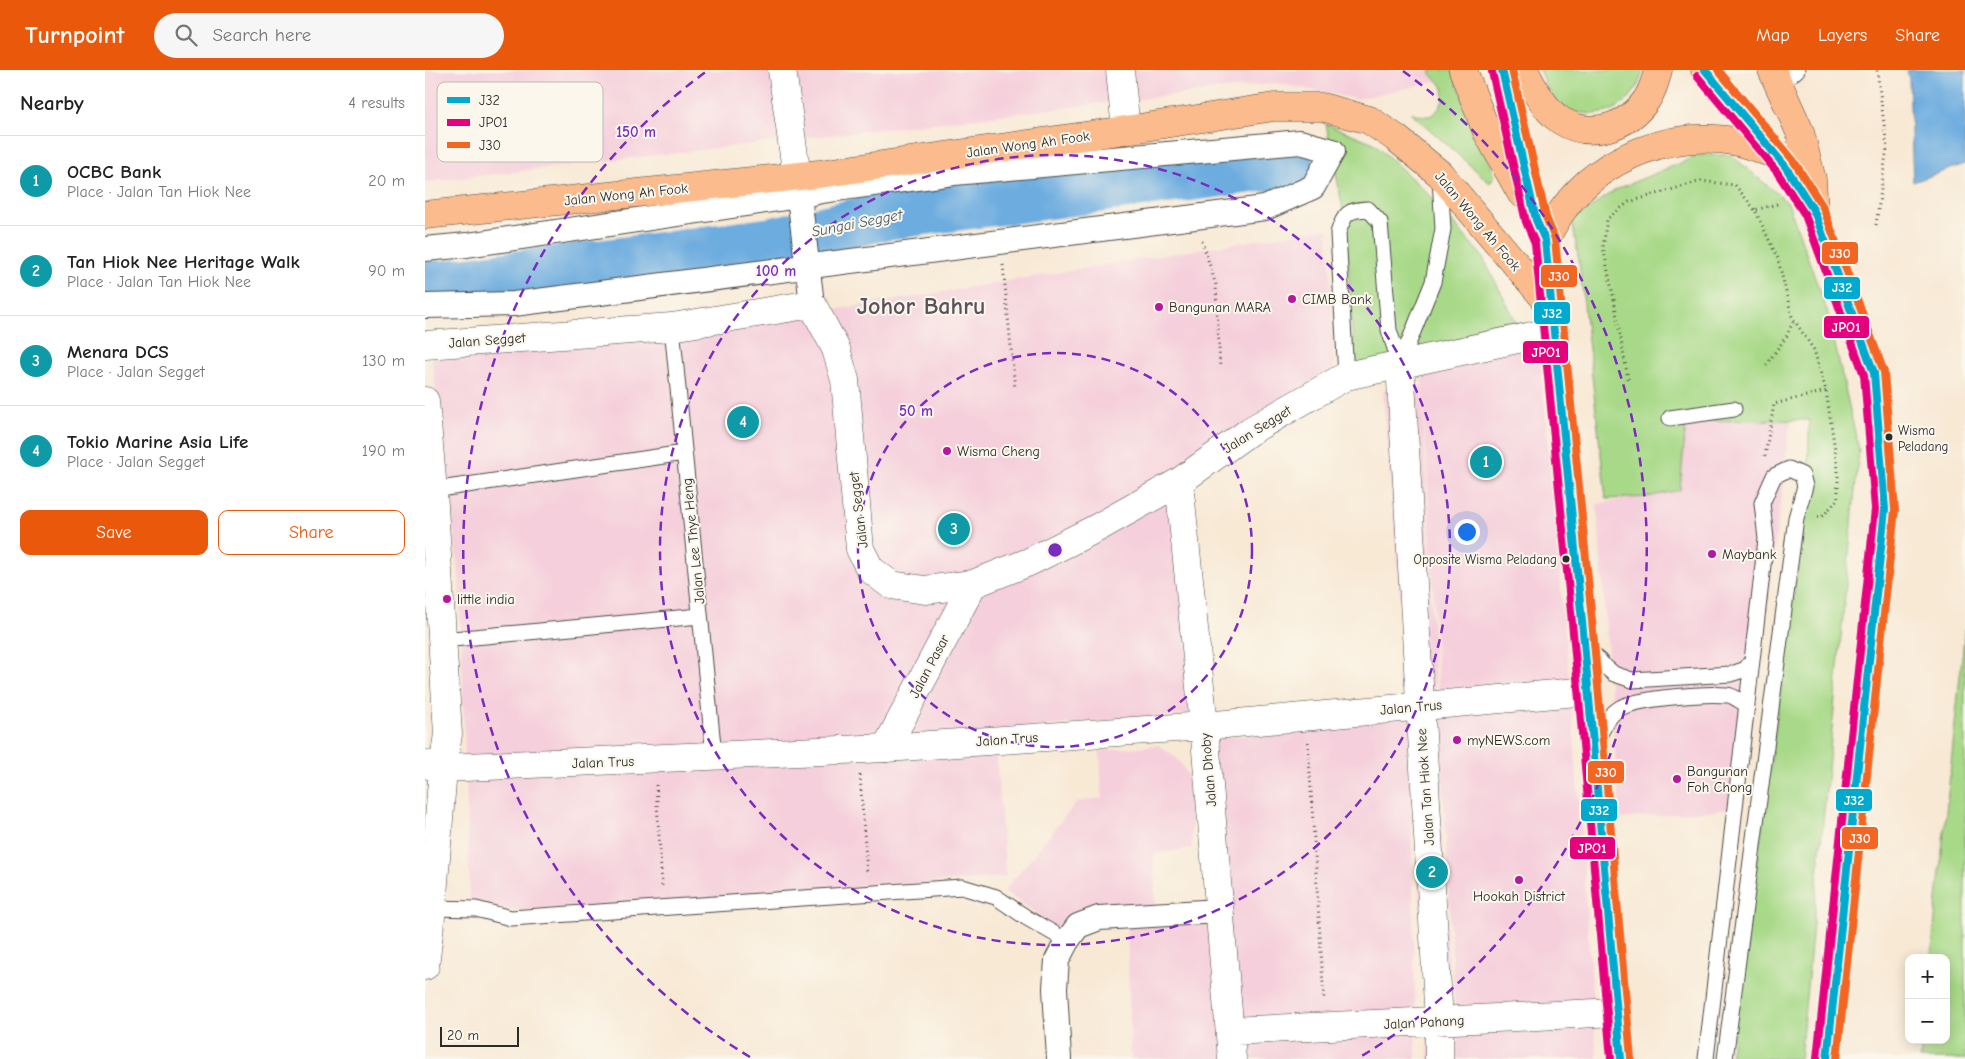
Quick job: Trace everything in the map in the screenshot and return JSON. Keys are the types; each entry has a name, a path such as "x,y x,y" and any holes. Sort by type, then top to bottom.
{"main road":[{"path":"1463,70 1487,132 1540,230"},
{"path":"1502,70 1540,230 1553,318 1594,746 1621,1059"},
{"path":"1524,70 1535,94 1560,120 1586,130 1611,128 1629,118 1648,98 1658,70"},
{"path":"1705,70 1785,166 1809,203 1874,374 1885,509 1827,1059"},
{"path":"1783,75 1812,180 1809,203"},
{"name":"Jalan Wong Ah Fook","path":"425,215 799,195 1126,130 1273,107 1322,107 1369,120 1397,138 1440,174 1553,318"},
{"path":"1540,230 1592,179 1624,158 1651,147 1699,138 1737,142 1774,154"}],"street":[{"path":"782,70 812,304"},
{"path":"1120,70 1126,130"},
{"path":"425,249 476,244 821,191 954,173 1300,142 1333,152 1313,187 1265,208 1001,242 807,262 514,304 425,306"},
{"name":"Jalan Segget","path":"425,345 672,327 812,304 836,349 845,380 860,549 870,569 891,585 925,590 973,584 1029,562 1097,528 1179,482 1250,431 1346,376 1400,364 1553,318"},
{"name":"Jalan Tan Hiok Nee","path":"1400,364 1439,1021 1439,1059"},
{"path":"425,401 448,734 434,766 432,908 425,966"},
{"name":"Jalan Dhoby","path":"1179,482 1204,726 1232,1059"},
{"name":"Jalan Pasar","path":"886,748 973,584"},
{"name":"Jalan Trus","path":"434,766 654,760 886,748 1204,726 1588,691"},
{"path":"1059,1059 1055,988 1057,960 1078,926 1099,918 1219,911"},
{"name":"Jalan Pahang","path":"1230,1031 1617,1012"}],"lane":[{"path":"1400,364 1433,282 1443,229 1440,174"},
{"path":"1346,376 1338,233 1343,217 1353,210 1368,209 1380,222 1389,330 1400,364"},
{"name":"Jalan Lee Thye Heng","path":"672,327 714,756"},
{"path":"1670,418 1734,408"},
{"path":"430,480 684,453"},
{"path":"1706,1059 1766,539 1762,503 1774,476 1789,469 1802,475 1805,486 1796,518 1725,1059"},
{"path":"442,640 700,616"},
{"path":"1584,642 1602,664 1614,674 1632,680 1731,674 1746,669 1752,660"},
{"path":"1594,746 1607,721 1619,709 1636,702 1729,695 1747,705"},
{"path":"432,908 476,909 511,918 962,888 996,897 1027,918 1067,941"}],"path":[{"path":"1876,225 1887,147 1877,70"},
{"path":"1628,379 1603,247 1607,220 1629,202 1701,181 1735,185 1755,210 1778,259 1794,320 1814,350 1826,391 1837,469 1838,499 1821,517 1796,518"},
{"path":"1755,210 1809,203"},
{"path":"1194,217 1216,285 1220,368"},
{"path":"1001,242 1015,389"},
{"path":"1766,365 1786,337 1794,320"},
{"path":"1306,716 1325,1027"},
{"path":"858,749 869,894"},
{"path":"654,760 664,908"}],"shaded area":[{"path":"425,70 1438,70 1443,80 1356,99 1276,83 603,161 603,82 437,82 437,162 597,162 425,182"},
{"path":"1328,228 1335,370 1169,478 1193,714 994,730 1006,877 652,903 510,911 470,900 459,576 431,354 683,335"},
{"path":"1539,344 1574,736 1597,1059 1457,1059 1422,370"},
{"path":"1422,386 1453,1059 1429,1059 1410,734 1416,1059 1131,1059 1127,921 1210,917 1193,741 1410,717 1383,390"},
{"path":"1791,418 1741,808 1620,819 1597,504 1680,490 1685,421"},
{"path":"1158,745 1178,759 1190,778 1192,848 1154,854 1155,909 1060,930 1004,891 1077,802 1102,798 1100,751"}],"green space":[{"path":"1430,70 1452,70 1495,175 1490,183 1410,112 1429,116 1441,104 1444,94 1442,86"},
{"path":"1539,70 1643,70 1635,90 1629,98 1614,109 1595,114 1575,112 1564,108 1551,94"},
{"path":"1326,124 1374,143 1426,192 1482,256 1522,333 1354,368 1346,224"},
{"path":"1700,155 1731,155 1788,203 1828,314 1859,450 1800,1059 1730,1059 1808,490 1809,420 1686,421 1680,490 1647,497 1606,499 1579,261 1572,221 1617,189"},
{"path":"1965,628 1965,1059 1920,1059 1922,1044 1950,1044 1950,954 1931,954"}],"water":[{"path":"1907,70 1965,70 1965,164 1913,182 1909,79"}],"waterway":[{"name":"Sungai Segget","path":"425,285 445,284 774,241 885,216 1290,164"}],"transit line":[{"name":"J32","path":"1502,70 1536,220 1545,240 1584,642 1621,1059"},
{"name":"J30","path":"1512,70 1546,217 1555,239 1594,641 1631,1058"},
{"name":"J32","path":"1705,70 1785,166 1814,211 1874,373 1885,509 1827,1059"},
{"name":"J30","path":"1718,70 1793,160 1823,207 1884,372 1895,510 1837,1059"},
{"name":"JPO1","path":"1492,72 1526,222 1535,243 1574,643 1611,1059"},
{"name":"JPO1","path":"1697,76 1777,172 1805,215 1864,375 1875,509 1817,1058"}],"place":[{"name":"CIMB Bank","path":"1292,299"},
{"name":"Bangunan MARA","path":"1159,307"},
{"name":"Tokio Marine Asia Life","path":"743,422"},
{"name":"Wisma Peladang","path":"1889,437"},
{"name":"Wisma Cheng","path":"947,451"},
{"name":"OCBC Bank","path":"1486,462"},
{"name":"Menara DCS","path":"954,529"},
{"name":"Maybank","path":"1712,554"},
{"name":"Opposite Wisma Peladang","path":"1566,559"},
{"name":"little india","path":"447,599"},
{"name":"myNEWS.com","path":"1457,740"},
{"name":"Bangunan Foh Chong","path":"1677,779"},
{"name":"Tan Hiok Nee Heritage Walk","path":"1432,872"},
{"name":"Hookah District","path":"1519,880"}],"district":[{"name":"Johor Bahru","path":"921,306"}]}
